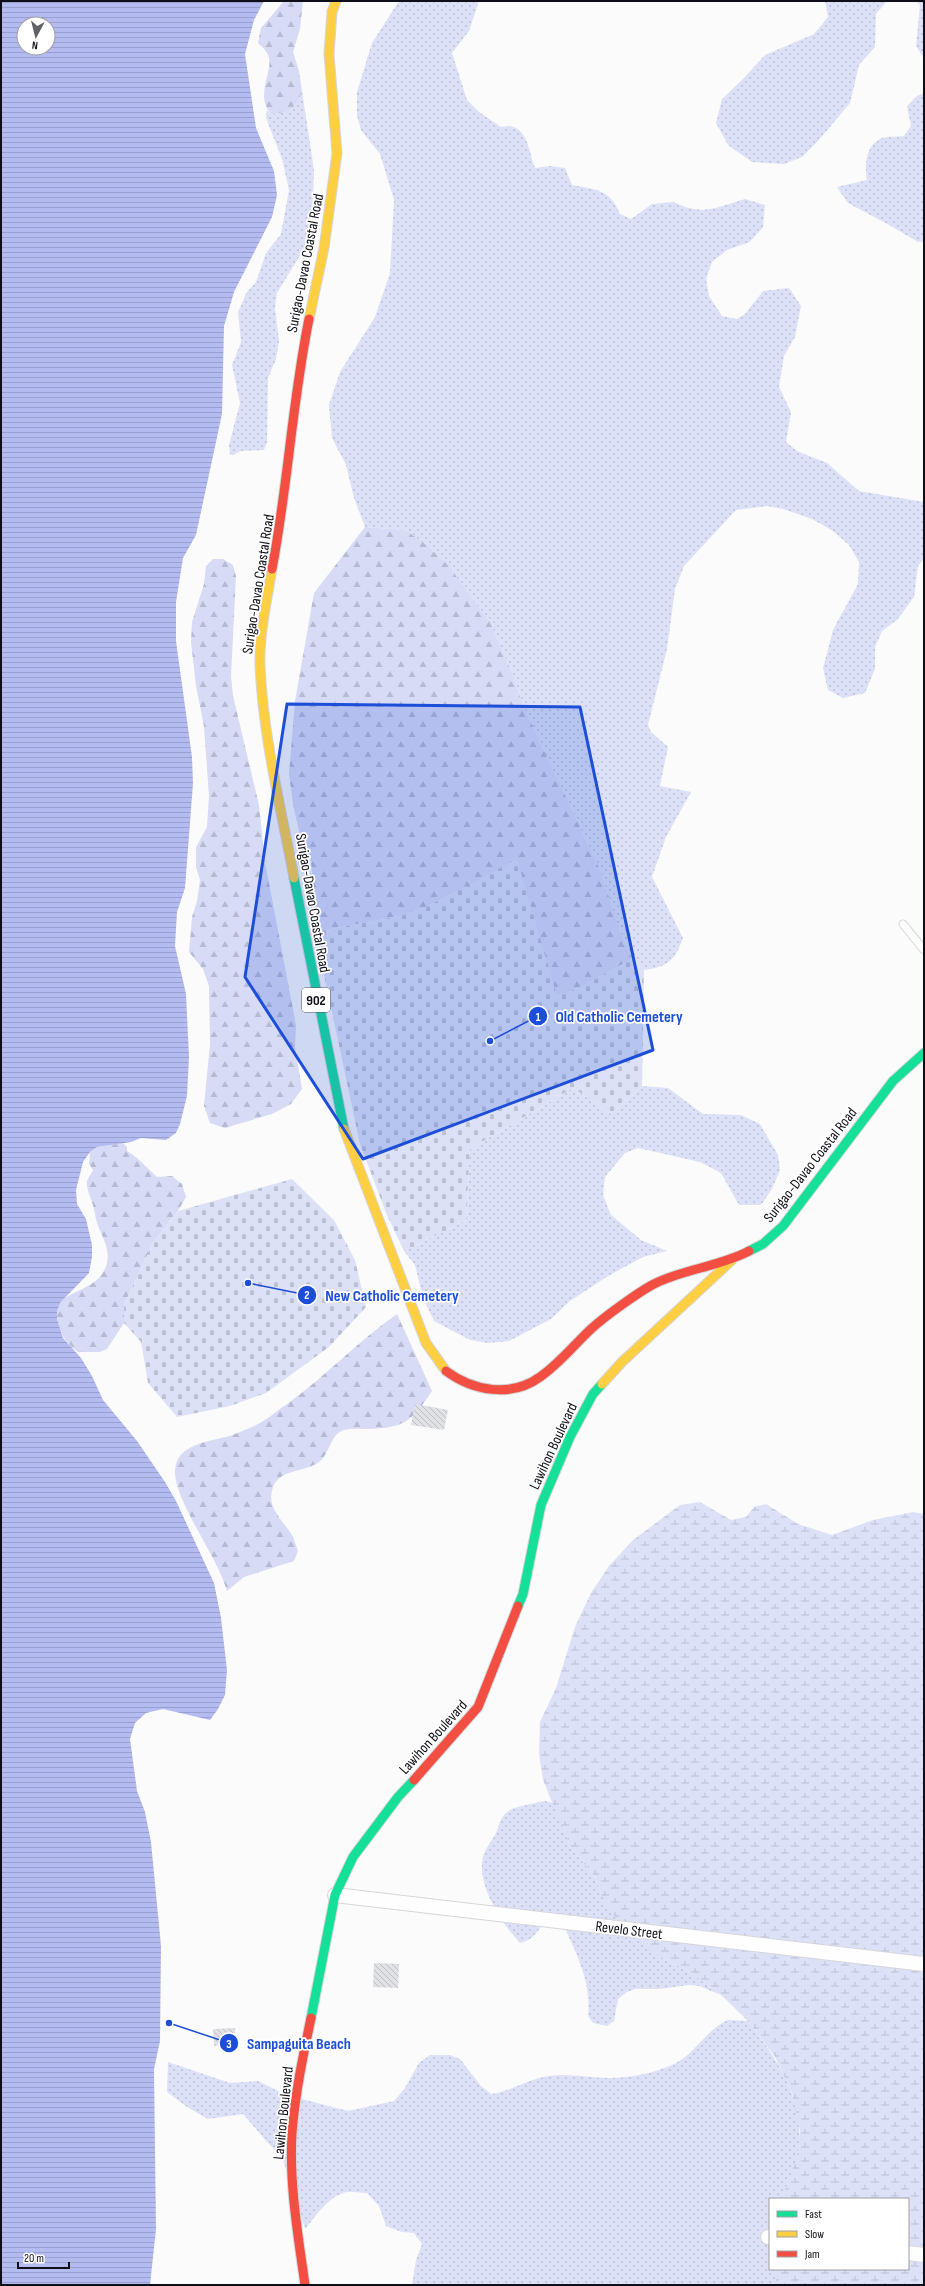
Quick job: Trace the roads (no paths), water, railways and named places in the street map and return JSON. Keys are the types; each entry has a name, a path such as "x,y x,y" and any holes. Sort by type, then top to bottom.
{"main road":[{"name":"Surigao-Davao Coastal Road","path":"336,1 332,12 328,54 337,153 324,248 302,355 288,478 266,603 260,664 266,724 309,961 342,1125 402,1287 426,1343 445,1370 458,1380 479,1388 497,1390 517,1388 539,1378 592,1328 653,1285 694,1270 732,1260 763,1244 783,1226 893,1081 924,1053"},
{"name":"Lawihon Boulevard","path":"305,2285 292,2201 292,2134 297,2087 335,1896 353,1857 389,1809 409,1784 440,1754 478,1707 523,1594 541,1505 570,1437 594,1394 622,1362 732,1260"}],"street":[{"name":"Revelo Street","path":"335,1896 924,1964"},
{"path":"909,2254 924,2255"}],"lane":[{"path":"903,924 924,950"}],"water":[{"path":"1,1 264,1 254,20 245,54 256,128 274,171 277,195 272,217 234,292 224,326 222,414 196,535 183,558 176,602 176,641 192,757 193,783 185,888 177,912 175,946 186,994 189,1057 187,1096 180,1124 176,1133 166,1140 141,1138 131,1142 97,1147 90,1152 83,1162 76,1190 77,1204 86,1219 92,1245 92,1257 89,1273 60,1303 57,1311 57,1319 63,1338 81,1358 92,1376 103,1400 137,1441 176,1501 214,1583 221,1618 227,1670 225,1695 218,1709 210,1720 163,1709 146,1713 135,1723 130,1739 137,1791 145,1812 151,1842 161,1946 160,2041 154,2069 156,2229 150,2285 1,2285"}],"place":[{"name":"Old Catholic Cemetery","path":"490,1041"},
{"name":"New Catholic Cemetery","path":"248,1283"},
{"name":"Sampaguita Beach","path":"169,2023"}]}
